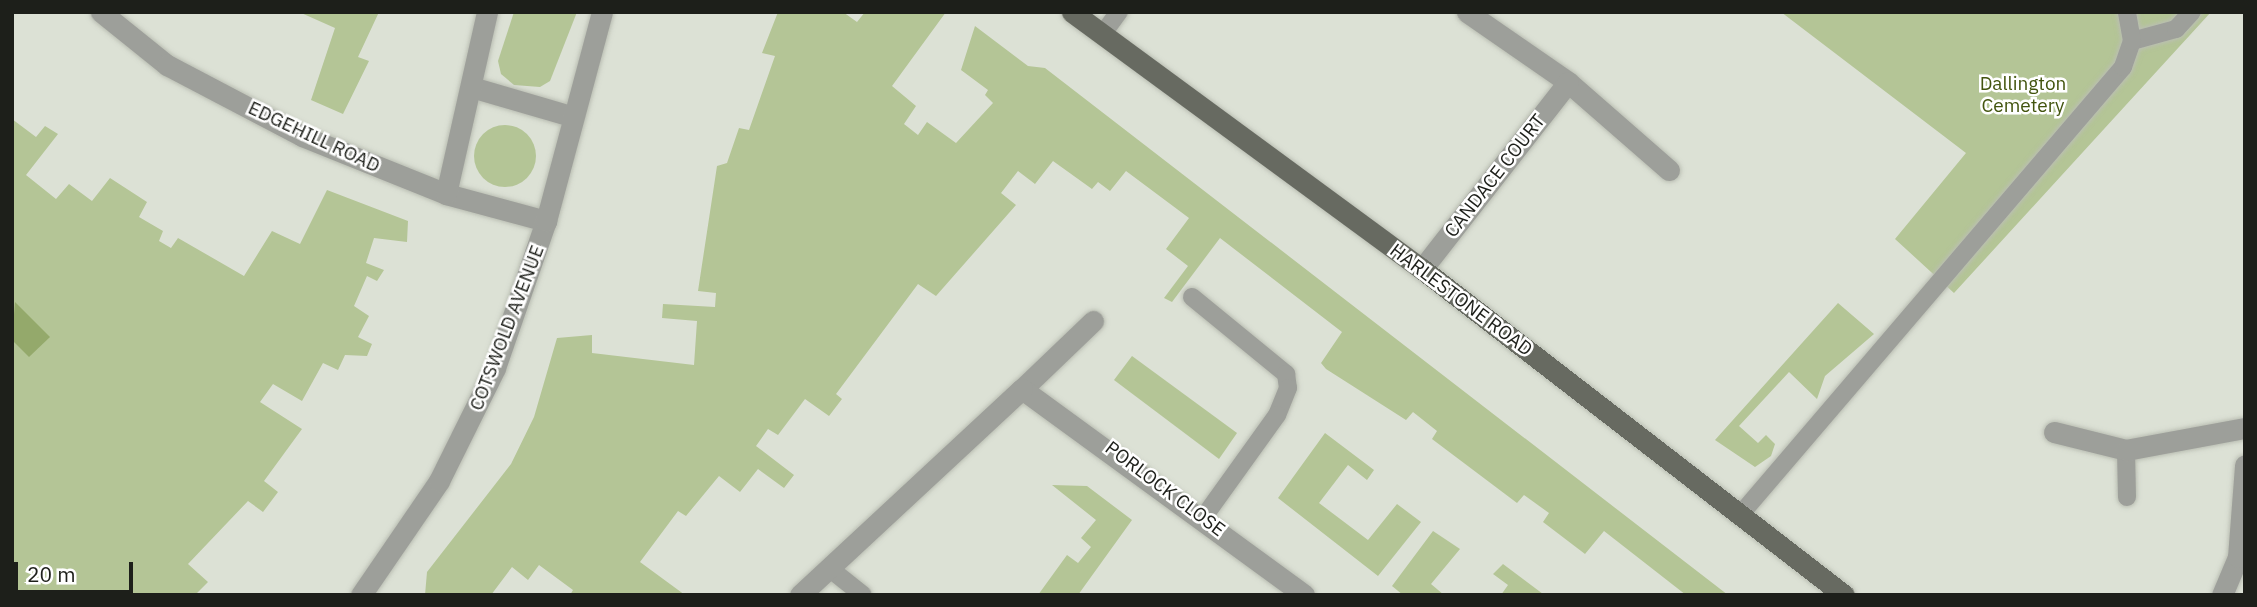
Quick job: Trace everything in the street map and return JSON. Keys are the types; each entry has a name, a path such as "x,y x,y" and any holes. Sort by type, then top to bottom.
{"main road":[{"name":"HARLESTONE ROAD","path":"1072,12 1422,269 1844,595"}],"street":[{"name":"EDGEHILL ROAD","path":"101,12 167,65 302,136 446,194 546,221"},
{"path":"446,194 475,89 487,12"},
{"name":"COTSWOLD AVENUE","path":"361,595 400,544 469,425 546,221 571,116 602,12"},
{"path":"1467,12 1568,82 1669,170"},
{"name":"CANDACE COURT","path":"1422,269 1568,82"},
{"path":"475,89 571,116"},
{"path":"800,595 1093,321"},
{"name":"PORLOCK CLOSE","path":"1023,389 1203,518 1304,595"},
{"path":"2054,432 2126,450 2245,428"},
{"path":"2222,595 2238,557 2245,465"}],"lane":[{"path":"1102,35 1119,12"},
{"path":"1740,515 2123,67 2132,41 2127,12"},
{"path":"2132,41 2176,29 2192,12"},
{"path":"1192,297 1286,374 1288,387 1277,415 1203,518"},
{"path":"2126,450 2127,497"},
{"path":"829,568 863,595"}],"green space":[{"path":"299,12 379,12 358,57 369,61 343,114 311,100 335,28"},
{"path":"514,12 577,12 550,81 540,87 514,85 501,74 498,61"},
{"path":"778,12 843,12 857,22 865,12 946,12 892,86 916,106 904,124 918,135 927,122 956,143 993,103 985,95 988,90 961,70 975,26 1028,66 1045,68 1728,595 1686,595 1604,531 1585,554 1543,522 1549,513 1524,495 1517,503 1432,439 1437,431 1413,412 1406,420 1326,369 1321,363 1342,332 1220,238 1172,302 1164,298 1188,266 1166,249 1189,218 1126,171 1110,191 1098,182 1092,189 1053,161 1035,184 1018,171 1001,193 1016,205 936,296 918,284 836,394 842,399 829,416 805,399 778,435 768,429 756,446 794,475 784,488 758,469 740,492 719,476 686,516 678,511 640,562 685,595 570,595 573,590 539,565 528,580 512,567 491,595 425,595 427,572 511,464 534,417 557,338 592,335 592,353 694,365 697,321 662,318 663,304 715,307 716,293 698,291 717,166 727,163 739,128 749,130 775,56 762,53"},
{"name":"Dallington Cemetery","path":"1781,12 2211,12 1954,293 1895,239 1966,153"},
{"path":"12,119 36,137 45,126 58,134 26,175 56,199 69,184 92,201 110,178 147,202 139,217 163,231 159,241 171,248 178,238 244,276 272,231 300,244 327,190 408,221 407,242 374,238 366,263 384,270 377,281 367,276 354,306 369,316 358,337 372,344 367,356 345,355 338,370 323,363 302,401 273,384 260,402 302,429 264,481 278,492 263,512 248,501 188,564 208,582 195,595 12,595"},
{"path":"499,125 511,125 527,134 534,144 534,168 527,178 511,187 499,187 488,182 479,173 474,162 474,150 479,139 488,130"},
{"path":"1838,303 1874,334 1825,376 1817,399 1789,372 1739,426 1758,443 1766,435 1775,444 1771,456 1755,467 1715,440"},
{"path":"1132,356 1237,433 1219,459 1114,380"},
{"path":"1325,433 1374,470 1367,480 1348,465 1319,503 1368,540 1397,504 1421,522 1378,576 1278,498"},
{"path":"1052,485 1087,486 1132,520 1078,595 1038,595 1067,555 1078,563 1091,547 1081,538 1096,520"},
{"path":"1433,531 1460,549 1431,584 1444,595 1403,595 1392,586"},
{"path":"1503,564 1543,594 1501,595 1508,585 1493,574"}],"shaded area":[{"path":"15,302 50,337 29,357 12,340"}]}
